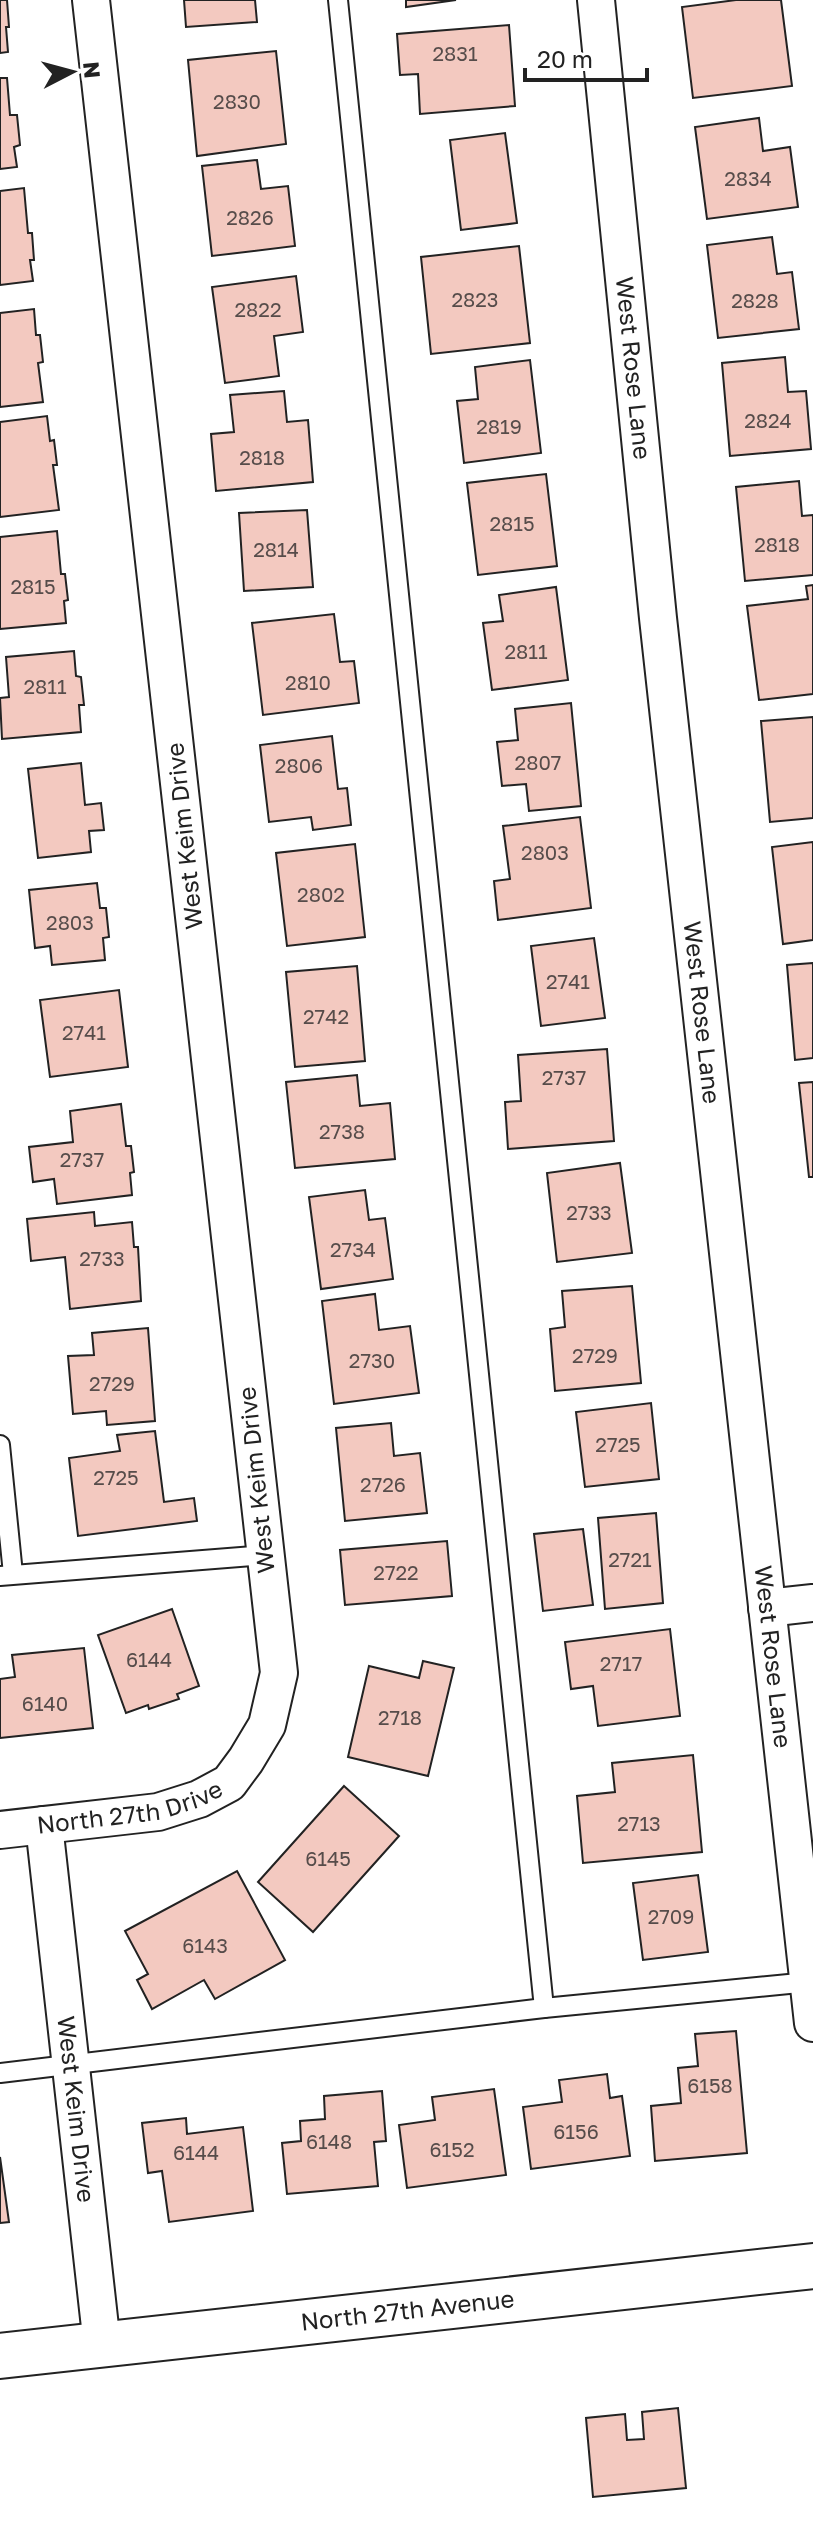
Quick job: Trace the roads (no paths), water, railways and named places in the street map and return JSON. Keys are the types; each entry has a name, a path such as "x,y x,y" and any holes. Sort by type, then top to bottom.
{"main road":[{"name":"North 27th Avenue","path":"0,2356 813,2266"}],"street":[{"name":"West Keim Drive","path":"91,0 279,1673"},
{"name":"West Rose Lane","path":"596,0 658,618 813,2023"},
{"path":"767,1608 813,1603"},
{"name":"North 27th Drive","path":"0,1830 158,1812 199,1799 229,1783 267,1725 279,1673"},
{"name":"West Keim Drive","path":"44,1825 102,2345"}],"lane":[{"path":"338,0 544,2008"},
{"path":"0,1445 7,1575 265,1555"},
{"path":"0,2073 544,2008 809,1982"}]}
